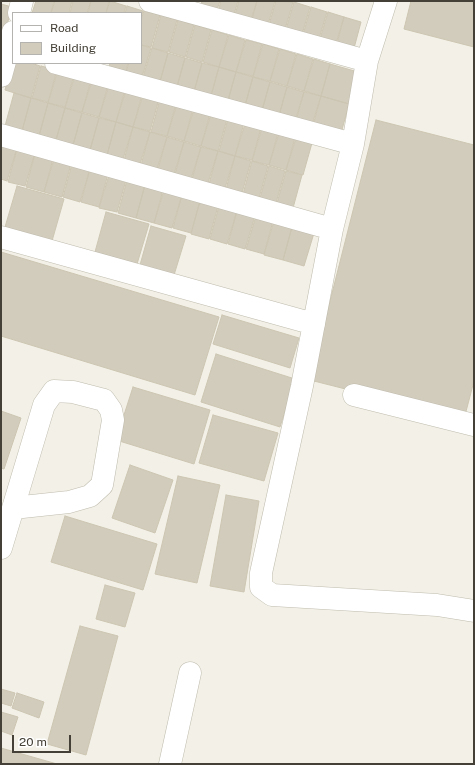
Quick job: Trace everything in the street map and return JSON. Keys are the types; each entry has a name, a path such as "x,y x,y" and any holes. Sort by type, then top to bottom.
{"street":[{"path":"19,12 22,1"},
{"path":"150,1 367,62"},
{"path":"386,1 367,62 353,144 332,229 302,386 260,573 261,587 272,595 437,605 474,611"},
{"path":"1,76 9,45"},
{"path":"60,64 353,144"},
{"path":"1,135 332,229"},
{"path":"1,237 314,324"},
{"path":"1,548 13,508 44,405 54,391 73,392 104,400 111,410 113,420 102,485 90,496 68,502 13,508"},
{"path":"354,395 474,425"},
{"path":"170,764 190,673"}],"building":[{"path":"36,1 54,1 51,12 32,12"},
{"path":"55,1 72,1 69,12 51,12"},
{"path":"73,1 91,1 87,12 70,12"},
{"path":"91,1 109,1 106,12 88,12"},
{"path":"110,1 126,6 124,12 106,12"},
{"path":"202,1 220,1 216,13 200,9"},
{"path":"221,1 238,1 233,18 217,14"},
{"path":"239,1 257,1 250,23 234,18"},
{"path":"257,1 275,1 267,28 251,23"},
{"path":"276,1 293,2 284,33 268,28"},
{"path":"411,1 474,1 474,47 404,29"},
{"path":"294,2 310,7 301,38 285,33"},
{"path":"1,4 12,7 3,39 1,38"},
{"path":"127,6 143,11 142,14 142,12 125,12"},
{"path":"311,7 327,12 318,42 302,38"},
{"path":"144,11 160,15 151,47 142,45 142,17"},
{"path":"328,12 344,17 335,47 319,42"},
{"path":"161,15 177,20 168,52 152,48"},
{"path":"344,17 361,22 353,52 336,47"},
{"path":"178,20 194,25 185,57 169,52"},
{"path":"195,25 211,30 202,62 186,57"},
{"path":"212,30 228,35 219,67 203,62"},
{"path":"229,35 245,40 236,72 219,67"},
{"path":"246,40 262,44 253,76 236,72"},
{"path":"263,44 279,49 270,81 253,77"},
{"path":"142,45 151,48 141,80 125,75 129,64 142,64"},
{"path":"152,48 168,53 159,85 142,80"},
{"path":"280,49 296,54 287,86 270,81"},
{"path":"168,53 185,58 176,90 159,85"},
{"path":"297,54 313,59 304,91 287,86"},
{"path":"185,58 202,63 193,95 176,90"},
{"path":"314,59 330,64 321,96 304,91"},
{"path":"202,63 219,67 210,99 193,95"},
{"path":"12,64 34,64 40,66 31,98 5,90"},
{"path":"110,64 128,64 125,75 108,71"},
{"path":"330,64 358,72 349,104 321,96"},
{"path":"41,66 57,70 48,102 32,98"},
{"path":"219,67 236,72 227,104 210,100"},
{"path":"58,70 74,75 65,107 48,103"},
{"path":"236,72 253,77 244,109 227,104"},
{"path":"75,75 91,80 82,112 65,108"},
{"path":"253,77 270,82 261,114 244,109"},
{"path":"92,80 108,85 99,117 82,112"},
{"path":"270,82 287,87 278,119 261,114"},
{"path":"109,85 125,90 116,122 99,117"},
{"path":"287,87 304,92 294,124 278,119"},
{"path":"126,90 142,95 133,127 116,122"},
{"path":"304,92 321,96 311,128 295,124"},
{"path":"14,93 31,98 22,131 5,126"},
{"path":"143,95 159,99 150,131 133,127"},
{"path":"321,96 349,104 340,137 312,129"},
{"path":"31,98 48,103 39,136 22,131"},
{"path":"160,99 176,104 167,136 151,132"},
{"path":"48,103 65,108 56,140 39,136"},
{"path":"177,104 193,109 184,141 167,136"},
{"path":"65,108 82,113 73,145 56,140"},
{"path":"194,109 210,114 201,146 184,141"},
{"path":"82,113 99,118 90,150 73,145"},
{"path":"211,114 227,119 218,151 201,146"},
{"path":"99,118 116,122 107,155 90,150"},
{"path":"228,119 244,123 235,156 219,151"},
{"path":"376,120 474,145 474,381 464,419 310,380"},
{"path":"116,122 133,127 123,159 107,155"},
{"path":"245,124 261,128 252,160 235,156"},
{"path":"133,127 150,132 140,164 124,160"},
{"path":"262,128 278,133 269,165 252,161"},
{"path":"150,132 167,137 157,169 141,165"},
{"path":"279,133 295,138 286,170 269,165"},
{"path":"167,137 184,142 174,174 158,169"},
{"path":"296,138 312,143 303,175 286,170"},
{"path":"184,142 201,147 191,179 175,174"},
{"path":"1,144 17,148 7,181 1,179"},
{"path":"201,147 218,151 208,183 192,179"},
{"path":"17,149 35,153 25,186 8,182"},
{"path":"218,151 235,156 225,188 209,184"},
{"path":"35,154 53,159 44,192 26,187"},
{"path":"235,156 251,161 242,193 226,189"},
{"path":"54,159 71,164 62,197 44,192"},
{"path":"252,161 268,166 259,198 243,194"},
{"path":"72,164 90,169 80,202 63,197"},
{"path":"269,166 285,171 276,203 260,198"},
{"path":"90,169 108,174 99,207 81,202"},
{"path":"286,171 302,175 293,208 277,203"},
{"path":"109,175 126,180 117,212 99,208"},
{"path":"127,180 145,185 136,218 118,213"},
{"path":"145,185 163,190 154,223 136,218"},
{"path":"17,186 64,199 50,248 3,234"},
{"path":"164,190 182,195 172,228 154,223"},
{"path":"182,195 200,201 191,233 173,228"},
{"path":"200,201 218,206 209,239 191,234"},
{"path":"219,206 237,211 227,244 210,239"},
{"path":"237,211 255,216 245,249 228,244"},
{"path":"106,212 149,224 137,264 95,252"},
{"path":"256,216 273,221 264,254 246,249"},
{"path":"274,221 292,227 283,260 264,255"},
{"path":"151,226 186,236 174,275 140,265"},
{"path":"292,227 314,233 304,266 283,260"},
{"path":"1,252 219,317 195,395 1,336"},
{"path":"222,315 299,338 290,368 213,344"},
{"path":"216,354 295,379 280,427 201,402"},
{"path":"133,387 210,410 194,464 116,440"},
{"path":"1,411 21,418 4,469 1,468"},
{"path":"213,415 278,433 264,481 199,463"},
{"path":"130,465 173,480 155,533 112,518"},
{"path":"178,476 220,485 197,583 155,574"},
{"path":"226,495 259,501 244,592 210,586"},
{"path":"65,516 157,544 143,590 51,562"},
{"path":"105,585 135,593 125,627 96,619"},
{"path":"80,626 118,636 86,755 47,744"},
{"path":"1,689 15,693 11,706 1,703"},
{"path":"17,693 44,702 39,718 12,708"},
{"path":"1,712 18,717 12,735 1,731"},
{"path":"1,748 57,764 1,764"}]}
